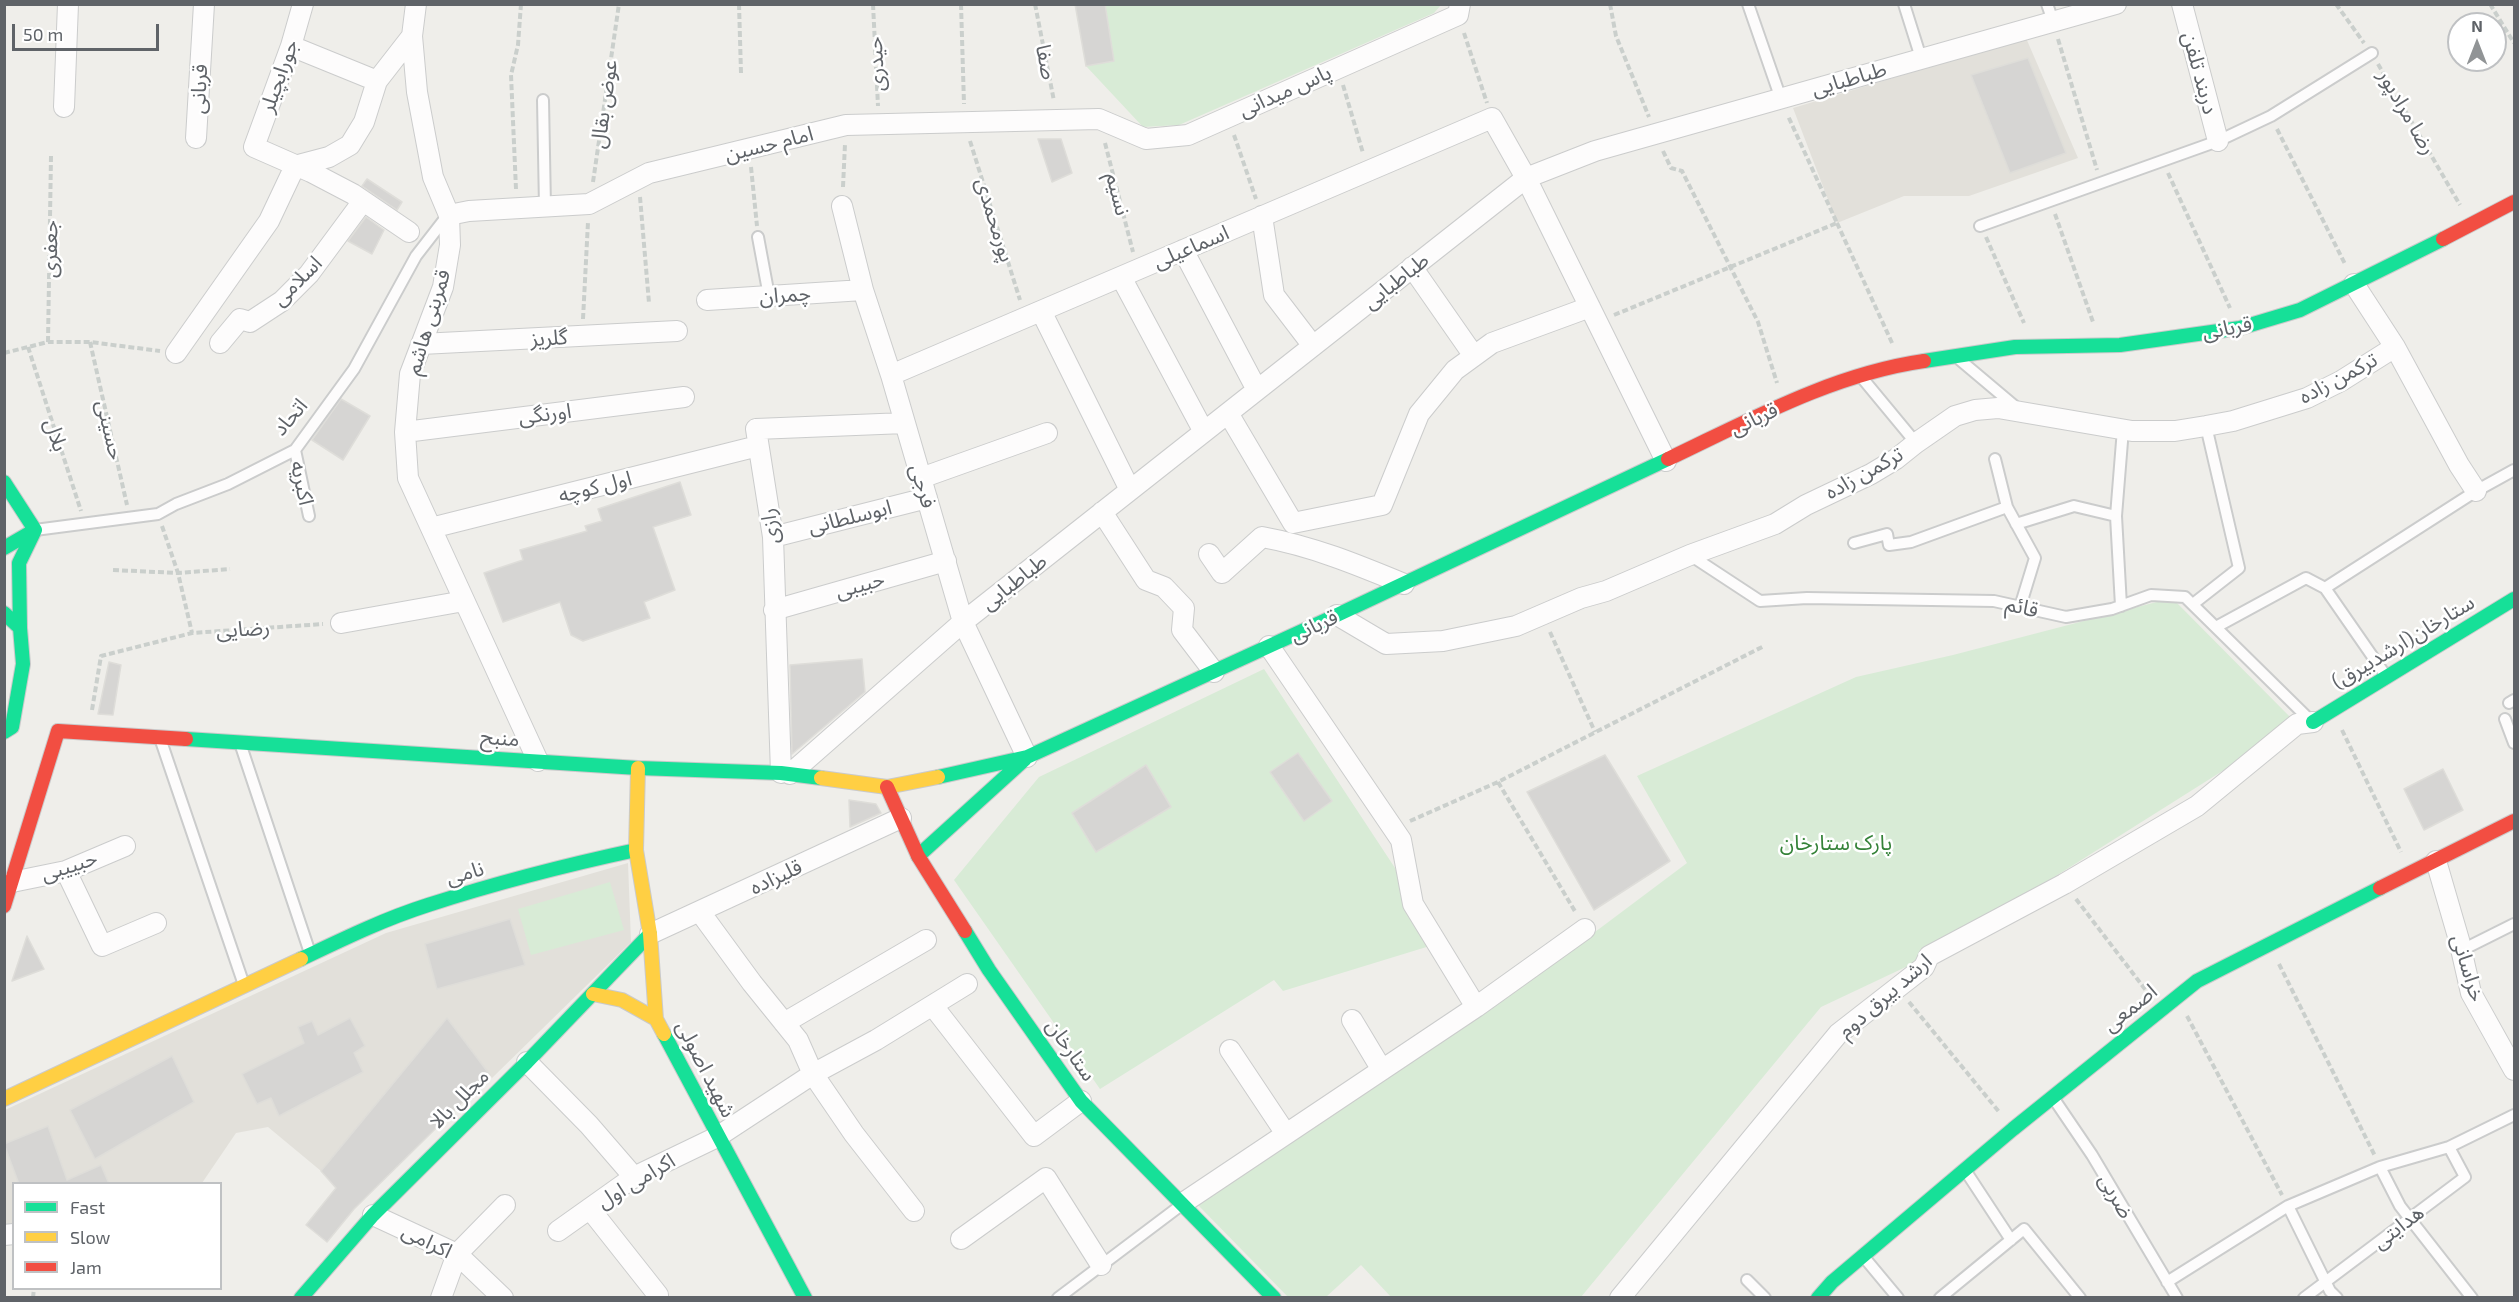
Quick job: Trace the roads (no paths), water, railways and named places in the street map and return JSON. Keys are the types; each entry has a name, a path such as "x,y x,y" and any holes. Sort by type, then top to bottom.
{"main road":[{"name":"قربانی","path":"1027,757 1404,584 1815,390 1902,364 1955,356 2015,348 2102,345 2240,328 2300,310 2514,202"},
{"path":"4,482 35,530 19,563 23,664 4,747"},
{"name":"اتحاد","path":"4,548 35,530"},
{"name":"ستارخان(ارشدبیرق)","path":"2313,722 2514,599"},
{"path":"4,613 20,628"},
{"name":"منبح","path":"12,882 58,731 638,768 785,773 887,787 1027,757"},
{"path":"918,856 1027,757"},
{"name":"شهید اصولی","path":"638,768 636,850 650,934 656,1019 805,1298"},
{"name":"ستارخان","path":"887,787 918,856 989,970 1081,1101 1183,1203 1269,1296"},
{"name":"اصمعی","path":"1818,1298 1832,1282 2013,1129 2197,981 2514,821"},
{"name":"نامی","path":"4,1099 364,929 427,905 579,862 636,850"},
{"path":"4,906 12,882"},
{"name":"مجلل بالا","path":"301,1298 373,1215 527,1062 650,934"},
{"path":"593,993 622,1000 656,1019"}],"street":[{"path":"64,107 68,4"},
{"name":"قربانی","path":"196,138 204,4"},
{"name":"جورابچیلر","path":"295,166 254,147 291,46 303,4"},
{"name":"قمربنی هاشم","path":"416,4 412,36 417,92 433,177 448,214 450,246 443,287 410,374 405,432 408,478 538,761"},
{"name":"طباطبایی","path":"785,773 963,622 1526,178 1595,151 1921,58 2050,13 2116,4"},
{"name":"دربند تلفن","path":"2181,4 2218,141"},
{"name":"پاس میدانی","path":"1099,119 1146,139 1188,135 1338,68 1459,10"},
{"path":"176,353 269,221 295,166 329,157 350,145 364,122 377,81 412,36"},
{"path":"291,46 377,81"},
{"name":"اسماعیلی","path":"891,375 1492,118 1526,178"},
{"name":"امام حسین","path":"448,214 589,204 650,173 846,125 1099,119"},
{"path":"295,166 311,172 363,201 409,232"},
{"path":"1526,178 1666,461"},
{"name":"اسلامی","path":"219,343 240,319 250,322 282,301 309,274 363,201"},
{"name":"فرجی","path":"842,206 863,290 891,375 963,622 1027,757"},
{"path":"1262,216 1274,295 1313,346"},
{"path":"1183,250 1257,390"},
{"path":"1412,267 1474,356"},
{"path":"1129,273 1203,432"},
{"path":"2354,284 2395,347 2459,465 2476,491"},
{"name":"چمران","path":"707,300 863,290"},
{"path":"1209,554 1222,573 1262,537 1293,532 1382,505 1419,414 1455,370 1491,343 1593,314"},
{"path":"1033,315 1130,490"},
{"name":"گلریز","path":"421,344 677,331"},
{"name":"ترکمن زاده","path":"1337,615 1386,644 1415,644 1478,635 1516,626 1690,555 1775,524 1806,505 1871,474 1896,459 1955,416 1975,410 1998,408 2123,429 2175,431 2233,421 2307,398 2341,381 2395,347"},
{"name":"اورنگی","path":"405,432 684,397"},
{"path":"1228,413 1293,532 1333,555 1404,584"},
{"path":"758,446 756,429 905,423"},
{"path":"921,478 1047,433"},
{"name":"اول کوچه","path":"431,528 758,446"},
{"name":"رازی","path":"758,446 773,537 774,610 785,773"},
{"name":"ابوسلطانی","path":"773,537 927,498"},
{"path":"1101,512 1146,580 1164,587 1184,608 1182,630 1214,672"},
{"name":"حبیبی","path":"774,610 946,561"},
{"path":"341,623 464,601"},
{"path":"1269,646 1401,840 1413,904 1476,1006"},
{"name":"ارشد بیرق دوم","path":"1620,1298 1839,1034 1924,967 1929,956 2064,884 2197,806 2297,724 2313,722"},
{"name":"قلیزاده","path":"650,934 901,819"},
{"name":"حبییبی","path":"12,882 66,871 125,846"},
{"name":"خراسانی","path":"2436,861 2462,951 2471,993 2514,1070"},
{"path":"66,871 102,946 156,923"},
{"path":"700,912 798,1040 813,1074 854,1134 914,1211"},
{"path":"1183,1203 1476,1006 1585,929"},
{"path":"784,1023 926,940"},
{"name":"اکرامی اول","path":"558,1231 634,1177 717,1137 813,1074 876,1040 967,984"},
{"path":"933,1006 1034,1136 1081,1101"},
{"path":"1352,1020 1382,1070"},
{"path":"1230,1050 1286,1134"},
{"path":"527,1062 589,1125 634,1177"},
{"path":"961,1239 1046,1178 1101,1265"},
{"path":"441,1298 457,1254 505,1205"},
{"path":"590,1209 658,1295"},
{"name":"اکرامی","path":"373,1215 457,1254 503,1298"}],"lane":[{"path":"1748,4 1781,99"},
{"path":"1904,4 1921,58"},
{"path":"1980,226 2218,141 2271,116 2372,52"},
{"path":"543,100 545,207"},
{"name":"اتحاد","path":"35,530 158,514 176,504 228,484 295,450 354,369 416,256 448,214"},
{"path":"758,237 769,296"},
{"path":"1955,356 2024,414"},
{"path":"1861,376 1916,443"},
{"path":"2193,604 2239,568 2206,426"},
{"path":"2121,606 2116,516 2123,429"},
{"name":"اکبریه","path":"295,450 309,516"},
{"path":"1995,459 2007,507 2035,558 2020,607"},
{"path":"2325,588 2476,491 2514,470"},
{"path":"2016,524 2074,506 2116,516"},
{"path":"1854,543 1887,534 1889,545 1911,542 2007,507"},
{"name":"قائم","path":"1690,555 1760,601 1807,598 1994,601 2066,617 2121,606 2151,595 2186,597 2313,722"},
{"path":"2216,627 2306,578 2325,588 2387,677"},
{"path":"2505,719 2514,743"},
{"path":"160,738 244,985"},
{"path":"240,742 311,954"},
{"path":"2462,951 2514,924"},
{"name":"ضربی","path":"2053,1097 2092,1155 2177,1298"},
{"path":"2167,1282 2288,1206 2380,1167 2449,1147 2514,1115"},
{"name":"هدایتی","path":"2304,1298 2465,1177 2449,1147"},
{"path":"2380,1167 2400,1206 2472,1298"},
{"path":"1965,1170 2011,1240"},
{"path":"1058,1298 1183,1203"},
{"path":"2288,1206 2337,1298"},
{"path":"1940,1298 2024,1229 2080,1298"},
{"path":"1863,1256 1898,1298"},
{"path":"1746,1280 1766,1298"}],"park label":[{"name":"پارک ستارخان","path":"1836,843"}]}
